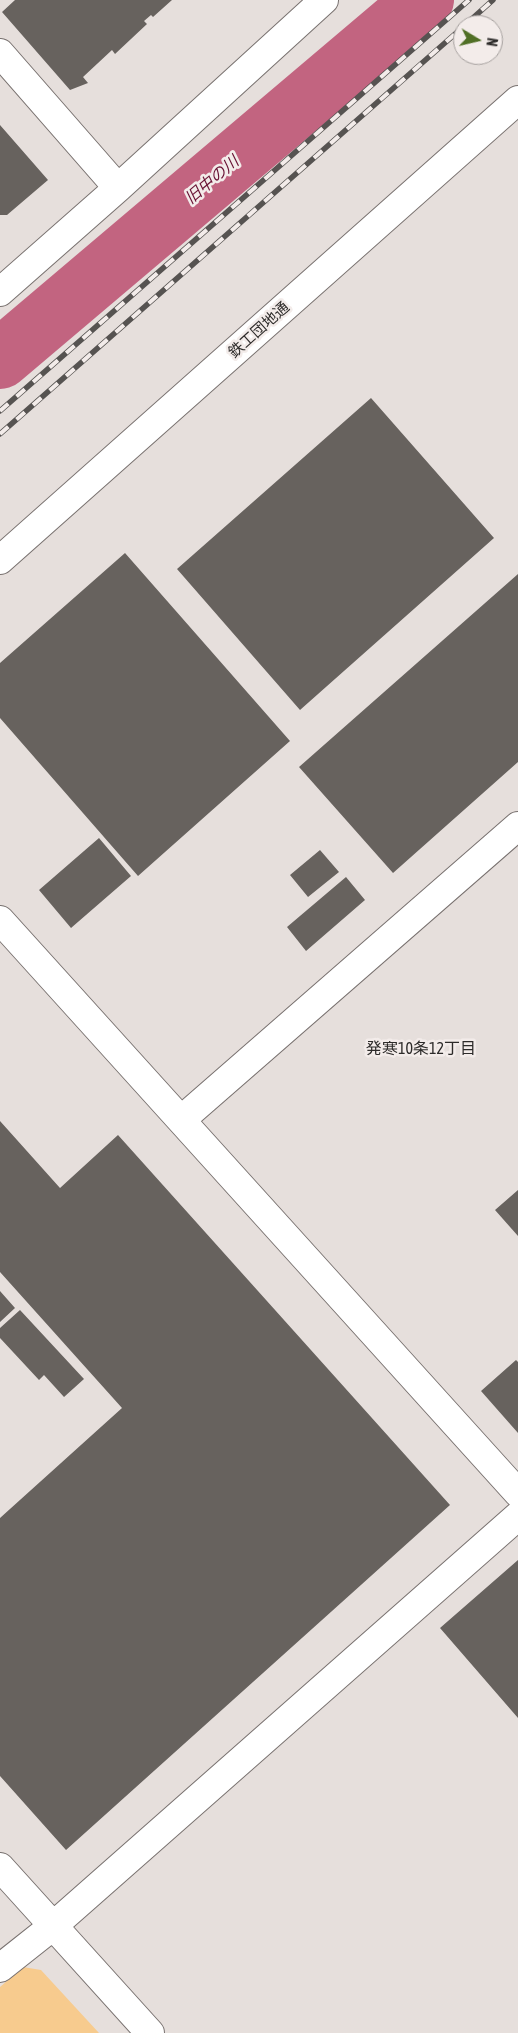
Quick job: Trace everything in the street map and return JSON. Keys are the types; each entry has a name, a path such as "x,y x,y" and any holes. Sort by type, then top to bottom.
{"street":[{"path":"0,292 118,188 324,0"},
{"path":"0,54 118,188"},
{"name":"鉄工団地通","path":"0,560 518,100"},
{"path":"181,1120 518,826"},
{"path":"0,920 518,1493"},
{"path":"0,1968 53,1926 518,1516"},
{"path":"0,1867 150,2033"}],"shaded area":[{"path":"23,1967 41,1970 99,2033 0,2033 0,1987"}],"building":[{"path":"15,0 172,0 153,17 151,15 144,21 147,24 115,54 112,50 83,77 88,83 70,90 2,12"},
{"path":"0,125 48,180 7,215 0,215"},
{"path":"371,398 494,538 300,710 177,569"},
{"path":"125,553 290,741 138,876 0,718 0,663"},
{"path":"518,574 518,762 393,873 299,767"},
{"path":"99,838 131,876 71,928 39,890"},
{"path":"320,850 339,872 308,897 290,875"},
{"path":"346,877 365,900 306,951 287,927"},
{"path":"0,1121 60,1188 118,1135 450,1505 66,1850 0,1776 0,1518 122,1408 0,1272"},
{"path":"518,1190 518,1236 495,1210"},
{"path":"0,1291 15,1308 0,1322"},
{"path":"20,1310 84,1379 64,1397 44,1375 39,1380 0,1338 0,1328"},
{"path":"516,1360 518,1362 518,1433 481,1391"},
{"path":"518,1560 518,1718 440,1628"}],"waterway":[{"name":"旧中の川","path":"0,359 424,0"}],"railway":[{"path":"0,411 469,0"},
{"path":"476,15 493,0"},
{"path":"0,434 453,36"}],"district":[{"name":"発寒10条12丁目","path":"421,1049"}]}
